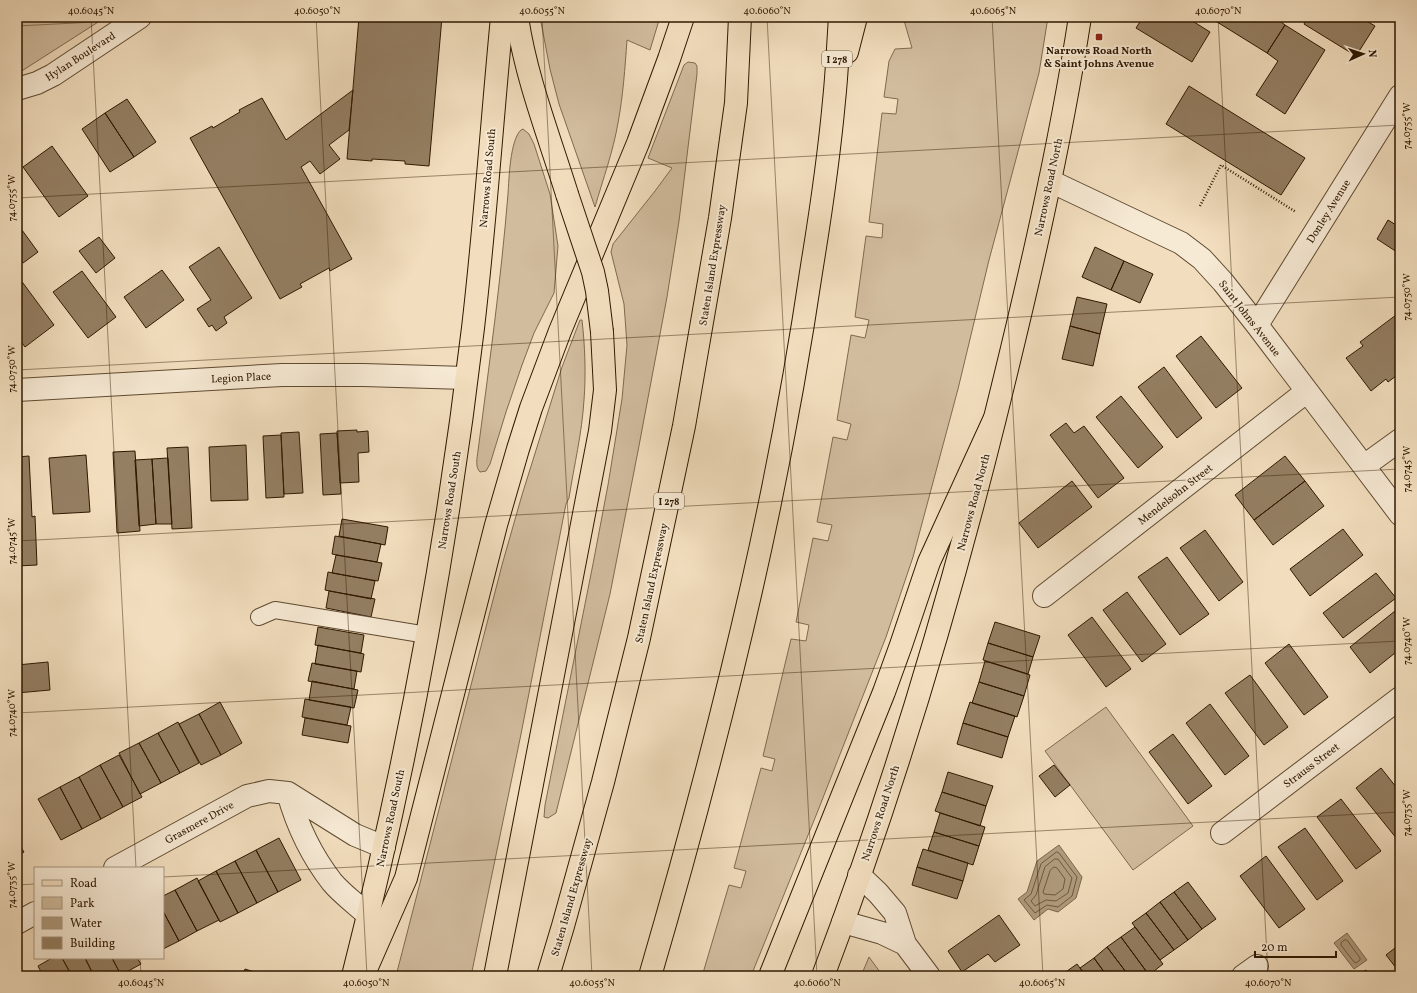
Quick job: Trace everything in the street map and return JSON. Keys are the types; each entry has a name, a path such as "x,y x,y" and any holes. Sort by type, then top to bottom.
{"main road":[{"name":"Narrows Road South","path":"353,976 408,739 427,635 450,492 466,378 480,258 502,17"},
{"path":"495,976 600,431 605,390 602,332 593,272 533,86 526,60 518,17"},
{"path":"363,976 406,878 496,524 518,449 557,337 624,178 654,102 682,17"},
{"name":"Staten Island Expressway","path":"548,976 604,782 640,630 684,426 702,330 720,218 736,102 740,17"},
{"name":"I 278","path":"650,976 679,878 726,700 773,492 806,311 823,195 834,102 840,17"},
{"path":"834,102 856,17"},
{"name":"Narrows Road North","path":"823,976 843,922 916,703 944,610 994,420 1026,288 1068,92 1080,17"},
{"path":"770,976 884,692 929,562 994,420"}],"street":[{"name":"Hylan Boulevard","path":"17,89 37,84 53,75 140,17"},
{"name":"Donley Avenue","path":"1256,325 1400,96"},
{"name":"Saint Johns Avenue","path":"1050,181 1181,243 1202,259 1223,282 1400,514"},
{"name":"Legion Place","path":"17,390 282,375 363,375 466,378"},
{"name":"Mendelsohn Street","path":"1044,596 1306,392"},
{"path":"1364,466 1400,440"},
{"name":"Strauss Street","path":"1222,833 1400,698"},
{"name":"Grasmere Drive","path":"117,867 247,796 269,791 288,793 355,835 384,847"},
{"path":"288,793 295,817 320,865 332,883 368,915"},
{"path":"859,875 878,893 895,913 905,944 929,976"},
{"path":"17,923 34,914"},
{"path":"843,922 882,933 905,944"}],"lane":[{"path":"259,617 275,610 427,635"}],"path":[{"path":"1200,206 1221,165 1296,212"},
{"path":"17,968 21,976"}],"green space":[{"path":"17,17 106,17 17,74"},
{"path":"540,17 660,17 650,50 627,40 623,92 616,134 595,207 559,104 550,69"},
{"path":"903,17 1048,17 1039,73 989,260 958,389 913,557 886,637 751,976 713,976 703,973 729,885 741,888 746,871 734,868 761,768 772,771 775,759 763,756 791,639 806,641 809,625 796,622 813,538 828,541 832,525 817,522 833,437 847,440 851,424 837,420 851,335 865,338 869,320 855,317 866,236 882,238 883,224 869,222 882,113 896,114 898,99 884,97 889,61 895,49 912,48"},
{"path":"688,62 695,63 697,66 697,74 679,221 667,297 610,594 556,813 548,818 544,817 545,805 608,485 622,399 627,345 624,304 611,252 613,244 672,168 648,158 684,65"},
{"path":"523,129 529,134 534,144 550,194 558,246 554,293 534,333 522,365 490,464 486,471 480,472 477,468 477,459 498,291 512,151 517,135"},
{"path":"580,320 582,320 583,330 585,370 584,400 580,437 569,498 566,504 521,734 471,976 396,976 502,565 562,367"},
{"path":"1106,707 1193,826 1133,870 1045,751"},
{"path":"869,957 883,976 861,976"}],"water":[{"path":"1059,845 1082,877 1076,898 1058,912 1048,909 1034,920 1018,899 1027,892 1037,861"},
{"path":"1347,933 1367,960 1354,969 1334,943"}],"building":[{"path":"359,17 442,17 429,166 405,164 405,161 347,159"},
{"path":"1143,17 1186,17 1210,32 1192,62 1136,28"},
{"path":"1209,17 1274,17 1285,25 1267,53"},
{"path":"1308,17 1329,17 1336,21 1339,17 1360,17 1375,26 1356,56 1304,24"},
{"path":"1285,25 1325,50 1285,114 1256,95 1278,61 1267,53"},
{"path":"1189,86 1305,158 1281,195 1166,124"},
{"path":"353,90 349,130 329,145 340,159 320,174 310,161 301,167 352,259 330,271 329,268 300,284 302,287 280,299 190,138 212,126 213,128 240,112 239,110 262,98 286,140"},
{"path":"127,99 156,142 134,157 105,113"},
{"path":"105,113 134,157 110,172 82,129"},
{"path":"52,146 88,196 59,217 23,167"},
{"path":"1400,219 1400,254 1377,239 1388,220 1396,225"},
{"path":"19,226 38,252 23,263 17,255 17,228"},
{"path":"99,237 115,258 96,273 79,251"},
{"path":"219,247 252,298 224,317 227,323 216,331 212,325 209,327 197,309 211,300 189,267"},
{"path":"1095,247 1124,261 1111,290 1082,277"},
{"path":"1124,261 1153,274 1140,303 1111,290"},
{"path":"162,270 184,300 146,328 124,297"},
{"path":"82,271 116,317 88,338 53,292"},
{"path":"20,279 54,325 25,347 17,336 17,281"},
{"path":"1077,297 1107,304 1100,334 1070,326"},
{"path":"1400,312 1400,373 1388,382 1386,379 1371,391 1346,358 1363,346 1360,342"},
{"path":"1070,326 1100,334 1093,366 1062,359"},
{"path":"1201,336 1242,388 1216,408 1176,356"},
{"path":"1164,367 1202,418 1177,438 1138,387"},
{"path":"1121,396 1163,447 1138,468 1096,417"},
{"path":"1066,423 1074,433 1084,426 1124,478 1098,498 1050,435"},
{"path":"357,430 357,432 368,431 369,452 358,453 359,482 340,483 337,431"},
{"path":"299,432 303,493 284,494 281,433"},
{"path":"337,433 341,494 323,495 320,434"},
{"path":"281,435 284,497 266,498 263,436"},
{"path":"246,445 248,500 211,501 209,447"},
{"path":"188,447 192,528 172,529 167,448"},
{"path":"135,451 140,531 117,533 113,452"},
{"path":"86,455 90,512 53,514 49,458"},
{"path":"29,456 32,517 35,516 37,565 17,566 17,457"},
{"path":"1285,456 1305,481 1254,520 1235,495"},
{"path":"168,458 172,524 156,524 152,459"},
{"path":"152,459 156,524 139,526 135,460"},
{"path":"1072,481 1092,507 1038,548 1019,523"},
{"path":"1305,481 1324,506 1273,545 1254,520"},
{"path":"342,519 388,527 385,545 339,536"},
{"path":"1343,529 1363,555 1310,596 1290,569"},
{"path":"1205,530 1243,582 1219,601 1180,548"},
{"path":"335,536 381,544 377,562 332,554"},
{"path":"336,555 382,563 378,581 332,573"},
{"path":"1167,557 1209,614 1180,635 1138,577"},
{"path":"328,572 375,581 371,599 325,590"},
{"path":"1376,573 1396,598 1343,638 1323,613"},
{"path":"329,591 375,599 371,617 326,608"},
{"path":"1127,592 1166,644 1142,662 1103,610"},
{"path":"1400,607 1400,649 1370,673 1350,647"},
{"path":"1092,617 1131,669 1106,687 1068,635"},
{"path":"995,622 1040,636 1033,657 988,643"},
{"path":"318,627 364,635 361,653 315,645"},
{"path":"988,643 1033,657 1028,674 983,660"},
{"path":"1289,644 1328,697 1304,715 1265,663"},
{"path":"318,645 364,654 361,672 315,664"},
{"path":"985,661 1030,675 1024,696 979,682"},
{"path":"48,662 50,690 17,693 17,665"},
{"path":"312,663 357,671 354,689 308,681"},
{"path":"1250,675 1288,727 1264,745 1225,693"},
{"path":"312,681 358,690 354,708 309,700"},
{"path":"979,682 1024,696 1017,717 972,703"},
{"path":"305,699 351,707 347,725 302,717"},
{"path":"220,702 242,743 221,755 199,714"},
{"path":"970,702 1015,716 1008,737 963,723"},
{"path":"1210,704 1249,756 1225,775 1186,723"},
{"path":"199,714 221,755 201,765 179,724"},
{"path":"305,718 351,726 348,743 302,735"},
{"path":"178,722 199,763 180,773 158,733"},
{"path":"963,723 1008,737 1002,758 957,744"},
{"path":"158,733 180,773 161,783 139,743"},
{"path":"1173,734 1212,786 1188,804 1149,752"},
{"path":"139,743 161,783 140,794 119,753"},
{"path":"119,755 142,797 123,807 100,765"},
{"path":"100,765 123,807 101,819 79,777"},
{"path":"1054,765 1070,785 1055,797 1039,776"},
{"path":"1381,768 1400,792 1400,836 1397,839 1356,788"},
{"path":"948,772 993,786 986,806 942,792"},
{"path":"79,777 101,819 82,829 60,787"},
{"path":"60,787 82,829 61,840 38,799"},
{"path":"942,792 986,806 980,826 935,811"},
{"path":"1341,799 1381,851 1356,869 1317,817"},
{"path":"940,813 985,827 979,846 934,832"},
{"path":"1305,828 1343,881 1317,900 1278,847"},
{"path":"934,832 979,846 973,865 928,850"},
{"path":"279,838 301,880 278,892 256,850"},
{"path":"17,841 24,852 17,856"},
{"path":"923,849 968,863 963,881 917,867"},
{"path":"256,850 278,892 257,903 235,861"},
{"path":"1266,856 1305,909 1279,928 1240,876"},
{"path":"235,861 257,903 238,913 216,871"},
{"path":"917,867 963,881 957,899 912,885"},
{"path":"216,871 238,913 220,922 198,881"},
{"path":"197,878 219,920 197,931 175,890"},
{"path":"1188,882 1216,919 1202,929 1174,892"},
{"path":"175,890 197,931 179,941 164,913 164,896"},
{"path":"1174,892 1202,929 1188,940 1160,902"},
{"path":"1160,902 1188,940 1174,950 1146,913"},
{"path":"164,913 179,941 164,948"},
{"path":"1146,913 1174,950 1160,960 1132,923"},
{"path":"999,915 1020,945 995,962 988,954 962,972 948,951"},
{"path":"1135,927 1163,964 1149,975 1121,937"},
{"path":"1121,937 1149,975 1129,976 1107,947"},
{"path":"1400,944 1400,973 1386,955"},
{"path":"1107,947 1129,976 1107,976 1094,958"},
{"path":"1094,958 1107,976 1086,976 1080,968"},
{"path":"50,959 63,959 72,976 43,976 38,966"},
{"path":"63,959 86,959 94,976 72,976"},
{"path":"86,959 113,959 121,975 118,976 94,976"},
{"path":"113,959 138,959 141,964 121,975"},
{"path":"1077,964 1086,976 1060,976"},
{"path":"245,969 267,976 242,976"},
{"path":"1366,970 1370,976 1357,976"}],"place":[{"name":"Narrows Road North & Saint Johns Avenue","path":"1099,37"}]}
